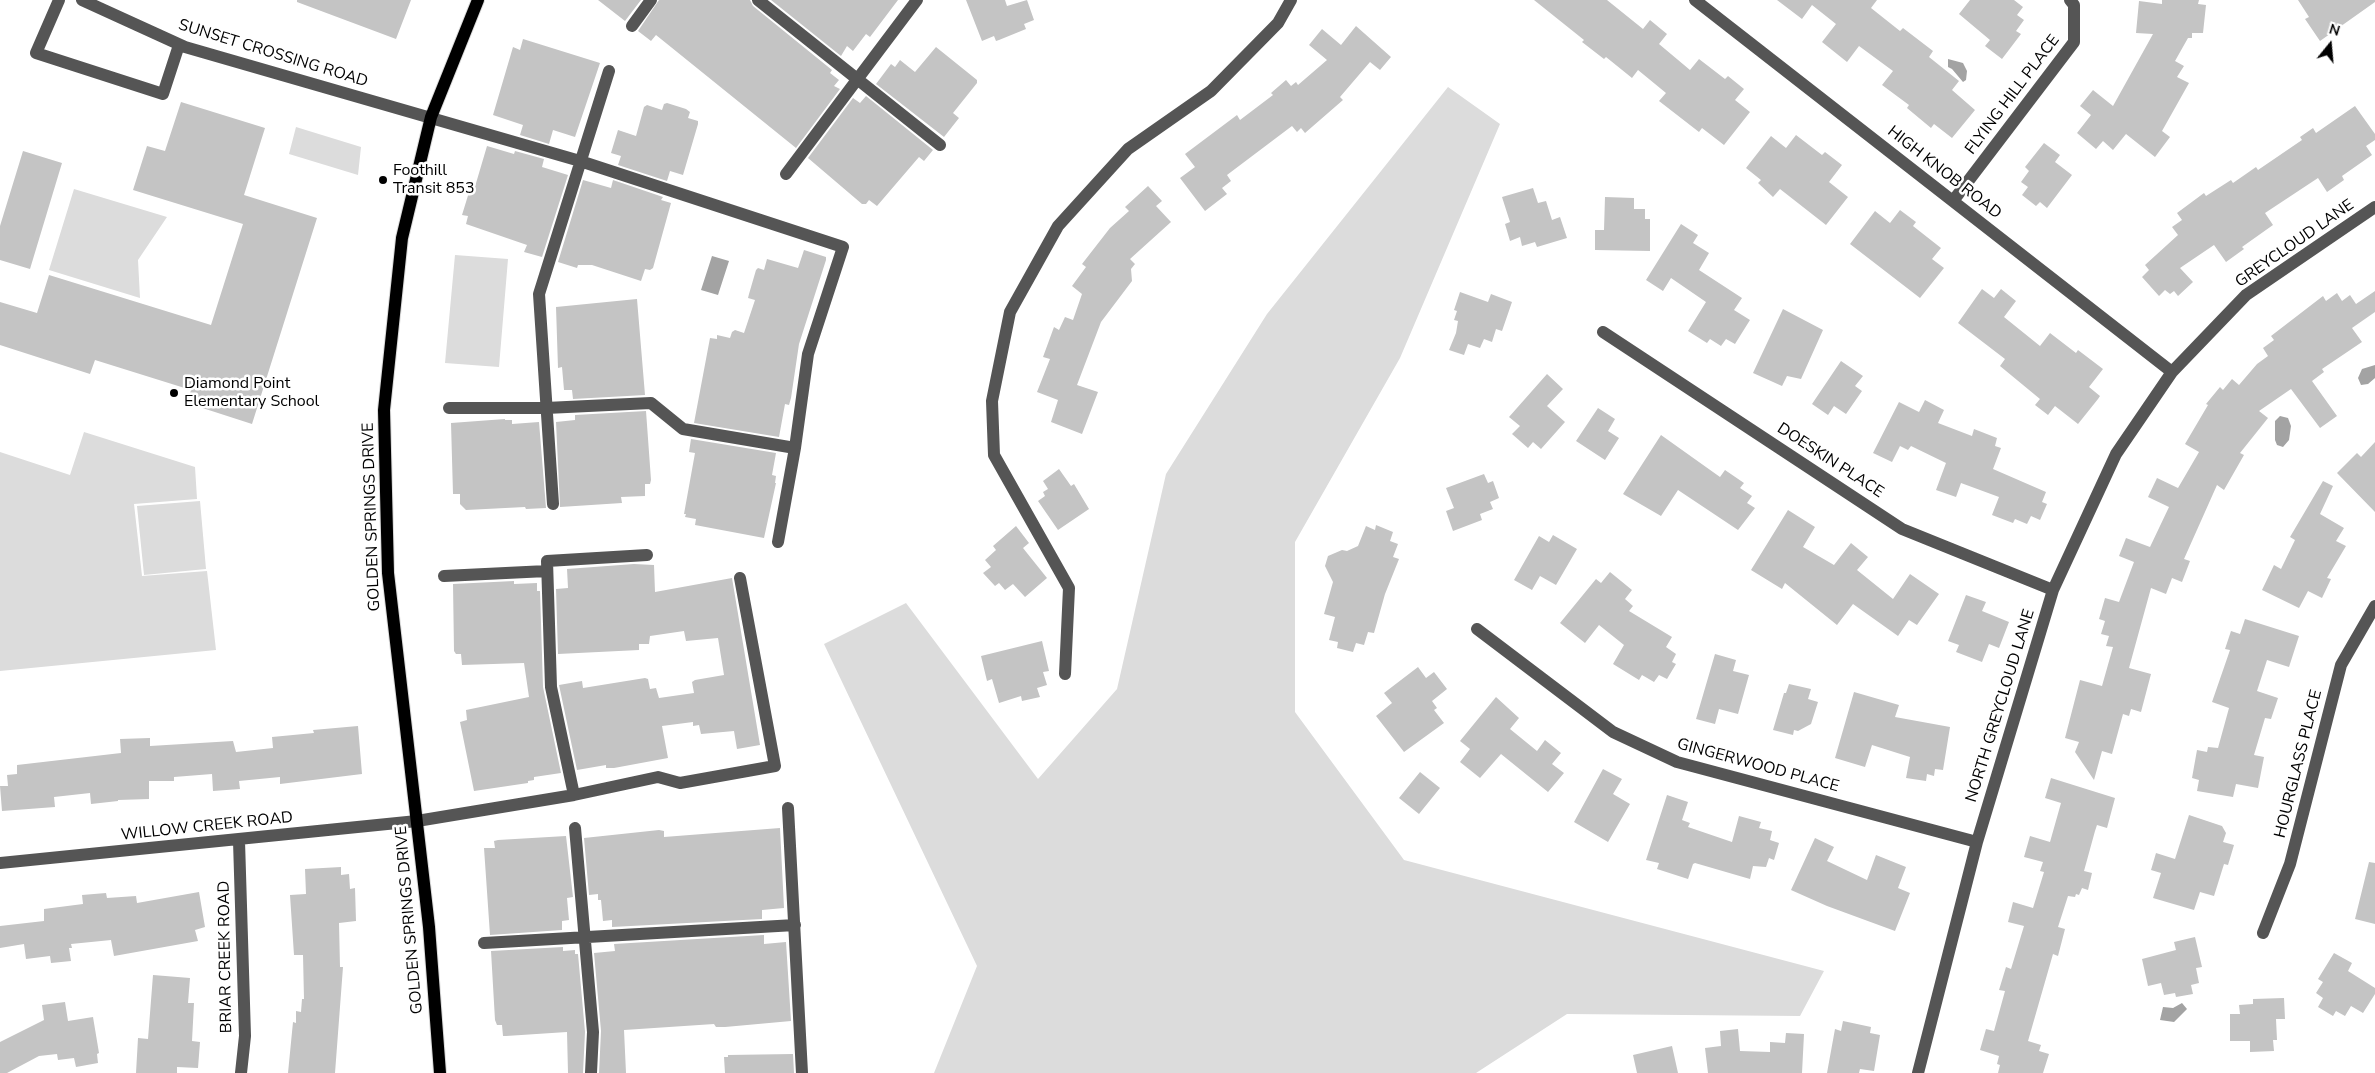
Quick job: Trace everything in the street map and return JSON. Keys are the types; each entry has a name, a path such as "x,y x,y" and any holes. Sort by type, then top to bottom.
{"main road":[{"name":"GOLDEN SPRINGS DRIVE","path":"440,1073 417,821 388,573 384,410 402,238 430,116 478,0"}],"street":[{"path":"59,0 36,53 163,94 179,45"},
{"name":"SUNSET CROSSING ROAD","path":"82,0 179,45 580,160 843,246 808,354 795,448"},
{"path":"632,26 651,0"},
{"path":"758,0 940,145"},
{"path":"786,174 917,0"},
{"path":"1065,674 1069,588 994,455 992,401 1010,312 1058,226 1128,149 1211,91 1278,23 1291,0"},
{"name":"HIGH KNOB ROAD","path":"1695,0 2172,372"},
{"name":"FLYING HILL PLACE","path":"1953,201 2074,42 2074,5 2070,0"},
{"path":"553,504 539,294 609,71"},
{"name":"GREYCLOUD LANE","path":"2172,372 2246,296 2375,208"},
{"name":"DOESKIN PLACE","path":"1603,332 1902,529 2053,590"},
{"name":"NORTH GREYCLOUD LANE","path":"1918,1073 1977,842 2053,590 2116,454 2172,372"},
{"path":"449,408 546,408 651,403 683,429 795,448 778,542"},
{"path":"574,794 551,688 547,561 647,554"},
{"path":"444,576 547,571"},
{"name":"WILLOW CREEK ROAD","path":"0,864 239,841 417,821 574,794 658,777 680,783 775,766 740,578"},
{"name":"HOURGLASS PLACE","path":"2263,933 2290,864 2342,665 2375,606"},
{"name":"GINGERWOOD PLACE","path":"1477,629 1612,732 1677,762 1977,842"},
{"path":"788,808 796,926 802,1073"},
{"path":"576,828 593,1032 591,1073"},
{"name":"BRIAR CREEK ROAD","path":"239,841 245,1036 241,1073"},
{"path":"484,943 796,926"}],"shaded area":[{"path":"1948,59 1963,63 1967,71 1966,80 1963,82 1948,67"},
{"path":"1448,87 1500,124 1400,358 1295,542 1295,712 1404,860 1824,971 1800,1016 1567,1014 1476,1073 934,1073 977,966 824,644 906,603 1038,779 1117,689 1166,474 1267,314"},
{"path":"296,127 361,147 358,175 289,154"},
{"path":"74,189 167,217 138,260 140,298 49,270"},
{"path":"455,255 508,259 499,367 445,363"},
{"path":"712,256 729,261 718,295 701,290"},
{"path":"2375,365 2375,378 2368,384 2361,385 2358,378 2362,369"},
{"path":"2280,416 2288,418 2291,426 2289,440 2283,447 2277,445 2275,440 2275,421"},
{"path":"84,432 195,467 197,499 134,504 142,576 207,571 216,650 0,671 0,452 70,475"},
{"path":"200,501 206,569 144,575 137,506"},
{"path":"2182,1003 2187,1009 2174,1022 2160,1020 2163,1007 2173,1008"}],"building":[{"path":"297,0 411,0 396,39 297,2"},
{"path":"598,0 641,0 625,21"},
{"path":"659,0 750,0 753,6 832,70 830,73 839,80 834,86 840,89 796,148 656,35 651,41 638,31"},
{"path":"771,0 898,0 870,37 866,34 853,51 847,46 841,56"},
{"path":"966,0 1005,0 1007,6 1027,0 1034,20 1024,24 1026,29 999,40 996,41 994,36 982,41"},
{"path":"1534,0 1607,0 1643,29 1650,20 1667,34 1659,44 1690,70 1699,59 1725,79 1728,76 1744,89 1735,100 1750,112 1724,145 1702,128 1699,132 1659,101 1666,93 1638,70 1632,78 1606,57 1604,59 1582,42 1584,40"},
{"path":"1777,0 1877,0 1871,8 1900,31 1903,28 1933,51 1929,57 1959,81 1952,90 1975,110 1952,138 1934,124 1931,128 1907,108 1909,105 1882,85 1893,71 1859,46 1847,62 1822,42 1836,24 1812,5 1802,19"},
{"path":"1970,0 2014,0 2023,7 2017,15 2024,20 2016,31 2021,34 2002,59 1985,46 1990,40 1959,14"},
{"path":"2162,0 2199,0 2198,4 2206,5 2203,33 2192,33 2192,38 2188,38 2175,61 2184,66 2177,77 2189,83 2162,131 2170,137 2155,157 2126,134 2113,150 2103,141 2096,149 2077,133 2091,115 2080,106 2093,90 2113,106 2153,34 2136,33 2139,1 2162,4"},
{"path":"2298,0 2375,0 2375,2 2320,41 2305,19 2309,17"},
{"path":"1356,26 1391,57 1380,70 1370,62 1340,97 1343,100 1305,133 1301,128 1297,132 1292,126 1227,175 1231,181 1222,188 1227,194 1205,211 1180,178 1195,167 1185,154 1237,115 1240,120 1273,95 1271,93 1286,80 1291,86 1296,82 1298,85 1327,60 1309,45 1322,29 1341,45"},
{"path":"523,39 600,63 575,137 553,130 549,144 520,135 523,125 493,115 513,47 520,50"},
{"path":"936,47 977,80 977,83 953,113 959,118 944,137 876,84 891,64 895,67 900,60 915,72"},
{"path":"866,96 933,150 924,161 919,157 877,206 869,200 866,204 862,204 808,158 853,98 860,103"},
{"path":"181,102 265,128 244,195 317,218 252,424 187,403 191,390 95,360 90,374 0,345 0,302 37,313 49,275 211,325 243,224 133,190 147,146 165,151"},
{"path":"667,103 686,109 690,112 688,118 698,121 683,175 670,171 667,181 618,165 621,156 611,153 618,130 636,136 644,107 647,105 662,110 664,104"},
{"path":"2355,106 2375,134 2375,140 2366,146 2372,155 2342,176 2344,180 2327,192 2318,178 2265,213 2273,225 2242,247 2244,249 2226,262 2214,245 2180,268 2193,282 2178,296 2174,291 2170,294 2165,290 2159,296 2142,277 2149,270 2145,265 2178,235 2172,227 2182,220 2177,213 2204,193 2206,196 2231,180 2233,183 2256,167 2258,170 2302,140 2300,137 2313,128 2316,133"},
{"path":"1796,135 1822,155 1825,152 1842,165 1829,182 1848,197 1826,225 1780,189 1773,197 1758,183 1761,180 1746,168 1771,136 1786,148"},
{"path":"2044,143 2060,155 2055,162 2072,175 2047,208 2040,202 2036,206 2022,195 2028,187 2021,182 2029,171 2025,167"},
{"path":"487,146 514,154 515,151 544,159 542,167 568,175 542,257 524,252 527,245 466,224 468,216 462,215 470,189 474,190"},
{"path":"23,151 62,163 30,269 0,260 0,226"},
{"path":"583,180 611,188 613,180 663,197 661,200 671,203 653,268 650,270 645,269 641,281 592,265 578,265 577,268 558,262"},
{"path":"1148,186 1162,201 1156,206 1171,222 1130,259 1135,264 1131,269 1132,281 1101,322 1077,385 1098,392 1082,434 1051,422 1058,400 1037,392 1050,359 1043,357 1054,327 1059,330 1065,317 1073,320 1082,294 1072,286 1086,267 1082,264 1110,228 1129,211 1125,207"},
{"path":"1533,188 1538,203 1546,201 1552,220 1560,217 1567,238 1537,247 1535,242 1522,246 1520,237 1510,241 1505,224 1510,222 1502,197"},
{"path":"1605,197 1634,198 1634,209 1645,209 1645,219 1650,219 1650,251 1595,250 1595,230 1604,230"},
{"path":"1900,210 1916,222 1913,226 1941,248 1932,259 1944,268 1920,298 1850,244 1875,211 1890,223"},
{"path":"1681,224 1698,235 1693,243 1709,253 1699,270 1742,298 1734,310 1750,320 1735,344 1726,339 1721,346 1710,339 1707,343 1688,331 1706,302 1671,278 1663,291 1646,280"},
{"path":"804,250 826,257 826,260 799,344 791,398 789,405 785,404 779,437 694,423 710,338 717,339 717,335 730,338 735,330 744,333 755,300 748,298 756,270 758,268 764,270 767,259 798,268"},
{"path":"1982,289 1994,298 2001,289 2016,301 2004,317 2040,346 2050,333 2076,353 2078,350 2103,369 2089,387 2100,396 2078,424 2055,406 2048,415 2035,405 2040,399 2000,366 2005,359 1958,323"},
{"path":"2375,291 2375,312 2352,328 2362,342 2322,369 2324,372 2312,381 2337,416 2320,428 2291,389 2259,411 2268,418 2240,453 2244,455 2224,490 2217,485 2184,559 2190,561 2182,582 2172,578 2166,594 2151,588 2129,668 2151,674 2141,712 2131,709 2129,716 2123,714 2112,754 2102,751 2094,780 2075,752 2079,742 2065,738 2080,680 2102,686 2113,647 2106,646 2109,636 2101,634 2105,621 2099,619 2105,598 2119,602 2134,562 2119,556 2126,538 2150,547 2169,507 2148,497 2157,478 2178,488 2199,452 2185,444 2208,405 2206,404 2220,387 2223,390 2232,379 2239,385 2257,364 2268,356 2263,348 2274,340 2271,336 2323,296 2326,301 2337,293 2342,301 2350,295 2356,304"},
{"path":"1460,292 1488,302 1491,294 1512,302 1502,331 1496,329 1492,342 1484,339 1480,348 1468,344 1464,355 1449,350 1456,333 1458,321 1454,320 1457,311 1454,310"},
{"path":"637,299 645,395 573,399 572,390 564,390 562,367 558,368 556,307"},
{"path":"1783,309 1823,330 1801,379 1787,376 1782,386 1753,373"},
{"path":"1841,361 1863,376 1855,386 1862,391 1846,414 1834,406 1828,415 1812,404"},
{"path":"1547,374 1563,389 1547,406 1565,422 1541,449 1533,442 1528,448 1512,434 1520,426 1509,417"},
{"path":"1925,400 1944,410 1938,423 1972,436 1974,429 1997,438 1995,446 2001,448 1993,469 2046,492 2042,502 2047,504 2040,520 2031,516 2027,524 2015,519 2013,523 1992,515 1999,497 1961,483 1956,497 1936,490 1946,463 1911,446 1908,450 1900,446 1892,462 1873,453 1899,402 1919,412"},
{"path":"1598,408 1615,419 1608,431 1619,438 1605,460 1576,441"},
{"path":"646,411 651,480 650,484 645,484 645,496 621,497 622,503 560,507 556,422 575,420 575,415"},
{"path":"512,420 512,424 539,422 546,508 526,509 525,507 466,510 460,504 460,494 453,494 451,423"},
{"path":"1661,435 1720,477 1725,470 1744,483 1740,488 1752,496 1747,503 1755,508 1738,530 1678,490 1661,516 1623,494"},
{"path":"691,439 776,453 772,475 776,476 776,483 764,538 695,525 696,519 685,517 695,453 689,452"},
{"path":"2375,442 2375,512 2337,473 2357,453 2361,457"},
{"path":"1059,469 1071,486 1074,484 1089,509 1058,530 1038,501 1045,496 1043,492 1048,489 1043,481"},
{"path":"1484,474 1488,483 1493,481 1499,498 1490,502 1493,509 1480,514 1482,520 1453,531 1446,511 1454,508 1446,488"},
{"path":"2323,481 2333,486 2320,514 2344,528 2336,541 2346,546 2327,578 2331,579 2322,598 2308,591 2299,608 2262,590 2274,565 2281,569 2295,540 2290,537"},
{"path":"1788,510 1815,527 1803,547 1834,565 1851,543 1868,557 1857,570 1893,599 1910,574 1939,594 1917,625 1909,620 1898,636 1853,604 1837,625 1785,583 1782,589 1751,570"},
{"path":"1376,525 1393,532 1390,541 1398,544 1393,557 1399,559 1385,594 1374,633 1368,632 1364,645 1356,643 1353,652 1337,648 1338,642 1329,640 1335,617 1324,614 1333,582 1325,566 1328,556 1358,546 1366,526 1375,530"},
{"path":"1016,526 1029,543 1023,548 1047,578 1025,597 1013,584 1005,590 999,583 995,586 983,573 991,567 985,560 996,550 993,546"},
{"path":"1553,535 1577,549 1556,585 1540,576 1532,590 1514,580 1539,536 1549,542"},
{"path":"634,564 654,565 655,592 732,578 760,745 737,749 734,731 701,734 699,725 693,726 693,722 662,726 668,758 614,768 606,768 606,765 577,770 559,685 582,681 583,688 645,678 648,679 650,689 656,688 659,698 694,693 692,682 695,680 724,675 718,638 686,641 684,631 650,636 649,644 639,644 639,650 558,654 556,589 568,588 567,569"},
{"path":"1610,572 1632,590 1625,599 1633,606 1629,611 1672,637 1666,647 1676,654 1672,662 1676,664 1667,679 1659,675 1654,682 1642,675 1639,680 1613,664 1624,645 1599,625 1585,643 1560,623 1596,579 1601,583"},
{"path":"514,581 514,584 537,583 537,591 540,591 543,687 561,773 534,777 534,780 528,781 528,783 474,791 460,722 467,720 466,710 529,697 524,663 462,665 461,654 456,654 454,651 453,584"},
{"path":"1966,595 1986,602 1982,611 2009,622 1999,648 1989,644 1982,662 1956,652 1959,645 1948,641"},
{"path":"2245,619 2299,636 2289,667 2267,660 2257,691 2278,698 2271,719 2265,718 2254,755 2264,757 2258,788 2236,784 2233,797 2197,791 2199,780 2192,778 2197,750 2207,752 2208,747 2218,748 2229,708 2212,702 2230,650 2225,649 2231,631 2240,634"},
{"path":"1042,641 1049,671 1043,672 1047,685 1037,688 1040,697 1022,701 1021,696 999,703 992,679 987,681 981,656"},
{"path":"1715,654 1736,660 1733,671 1749,675 1738,714 1719,709 1715,724 1696,719"},
{"path":"1418,667 1426,678 1434,672 1447,689 1432,701 1437,708 1434,710 1444,723 1404,752 1376,716 1392,703 1384,693"},
{"path":"1789,684 1811,689 1808,699 1818,702 1811,724 1798,731 1794,730 1793,735 1773,730 1784,693 1786,693"},
{"path":"1854,692 1899,705 1895,717 1950,727 1943,770 1935,769 1934,776 1927,774 1926,781 1906,778 1910,757 1872,745 1865,767 1835,758"},
{"path":"1496,697 1519,718 1510,729 1537,751 1545,740 1561,753 1552,764 1564,773 1548,792 1501,754 1480,778 1460,762 1470,749 1460,741"},
{"path":"358,726 362,774 280,784 280,777 239,781 240,789 213,791 212,774 174,777 174,781 149,781 149,799 118,800 91,804 90,793 54,797 55,807 2,811 0,786 8,786 7,775 17,774 17,765 121,753 120,739 150,738 150,746 233,741 236,752 273,748 272,737 314,733 313,730"},
{"path":"1603,769 1622,779 1613,794 1630,804 1608,842 1574,822"},
{"path":"1420,772 1440,788 1419,814 1399,798"},
{"path":"2051,778 2115,798 2107,828 2097,825 2095,831 2084,871 2092,873 2088,890 2082,888 2079,895 2076,894 2075,897 2068,896 2058,927 2065,929 2058,956 2053,954 2028,1041 2041,1045 2039,1051 2049,1054 2043,1073 1998,1073 2000,1065 1997,1064 1999,1056 1980,1050 1986,1029 1994,1031 2005,991 1999,990 2006,967 2011,969 2024,926 2008,922 2013,902 2033,908 2044,872 2040,871 2043,862 2024,857 2030,836 2050,842 2061,803 2045,798"},
{"path":"1667,795 1688,802 1682,820 1690,823 1688,827 1732,842 1739,816 1761,822 1759,828 1772,831 1770,840 1779,843 1774,860 1769,858 1766,867 1753,866 1750,879 1695,863 1688,879 1657,869 1659,863 1646,860"},
{"path":"2189,815 2222,826 2226,833 2223,842 2234,845 2228,865 2224,864 2214,896 2200,892 2194,910 2153,898 2161,873 2151,870 2156,853 2175,859"},
{"path":"780,828 784,908 762,910 762,919 612,927 612,920 603,921 601,900 598,900 598,894 589,895 584,838 659,830 664,831 664,837"},
{"path":"566,836 573,897 567,898 569,920 562,921 562,930 490,935 484,848 495,848 494,841 498,840"},
{"path":"1815,838 1834,847 1827,861 1867,880 1876,855 1906,867 1898,888 1910,893 1895,931 1827,906 1791,890"},
{"path":"2369,862 2375,863 2375,924 2355,919"},
{"path":"341,867 341,875 349,874 350,889 355,888 356,921 339,923 340,967 343,967 335,1073 288,1073 293,1022 296,1023 296,1011 301,1012 302,999 304,999 303,955 294,955 290,895 306,894 305,869"},
{"path":"199,892 205,927 195,930 198,941 114,956 111,940 71,944 72,948 69,948 71,961 51,963 50,956 26,959 24,944 0,948 0,926 44,921 44,909 83,904 82,895 106,893 107,898 136,896 137,903"},
{"path":"764,935 764,944 786,942 791,1021 725,1027 716,1027 714,1024 624,1030 626,1073 599,1073 601,1031 594,953 615,951 614,944"},
{"path":"2195,937 2202,967 2196,968 2199,983 2191,985 2193,994 2176,997 2175,993 2164,995 2161,983 2148,986 2142,959 2176,950 2174,942"},
{"path":"563,947 563,951 575,950 575,954 578,954 585,1032 583,1073 568,1073 567,1032 503,1036 502,1025 497,1025 495,1020 491,951"},
{"path":"2334,953 2352,963 2348,971 2375,988 2375,994 2363,1013 2351,1006 2345,1016 2336,1011 2333,1016 2318,1007 2323,998 2316,993 2323,982 2318,979"},
{"path":"153,975 190,978 188,1003 194,1003 192,1041 200,1042 198,1068 177,1067 177,1073 136,1073 138,1038 148,1039"},
{"path":"2284,998 2285,1019 2276,1019 2277,1040 2273,1040 2274,1051 2250,1052 2250,1041 2230,1041 2230,1014 2240,1014 2239,1005 2253,1004 2253,999"},
{"path":"65,1002 68,1021 93,1017 99,1053 97,1054 98,1063 76,1067 74,1058 58,1060 57,1054 39,1056 7,1073 0,1073 0,1042 44,1020 42,1005"},
{"path":"1843,1021 1871,1027 1870,1033 1880,1035 1874,1071 1860,1069 1859,1073 1827,1073 1835,1029 1841,1031"},
{"path":"1738,1029 1740,1051 1770,1052 1770,1042 1785,1043 1786,1033 1804,1034 1802,1073 1708,1073 1705,1048 1721,1046 1720,1031"},
{"path":"1672,1046 1678,1073 1637,1073 1633,1055"},
{"path":"793,1054 794,1073 725,1073 724,1057 728,1057 728,1055"}],"place":[{"name":"Foothill Transit 853","path":"383,180"},
{"name":"Diamond Point Elementary School","path":"174,393"}]}
